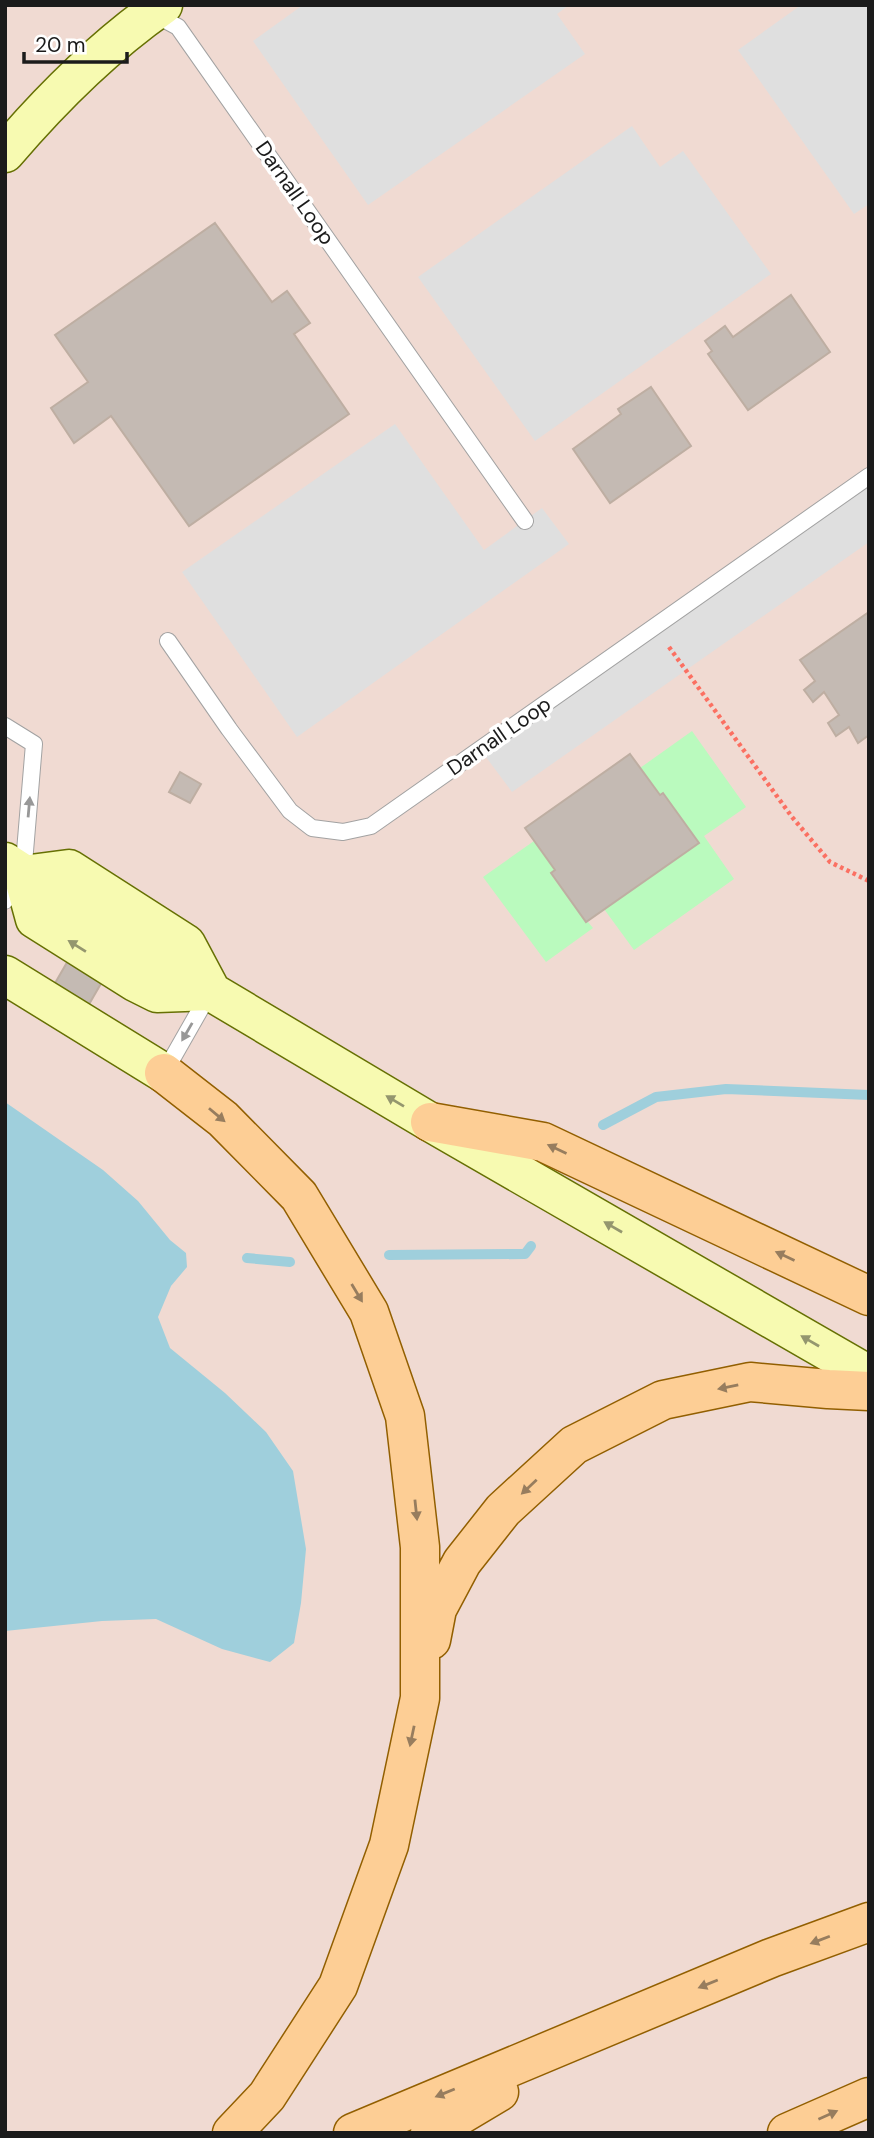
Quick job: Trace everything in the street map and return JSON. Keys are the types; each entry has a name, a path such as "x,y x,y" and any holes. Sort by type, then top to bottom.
{"main road":[{"path":"164,1073 223,1119 299,1196 369,1312 405,1416 420,1547 420,1698"},
{"path":"430,1122 543,1142 869,1296"},
{"path":"232,2133 267,2096 338,1986 389,1845 437,1609 462,1562 503,1510 574,1445 663,1400 750,1382 869,1391"},
{"path":"353,2133 771,1958 869,1922"},
{"path":"430,2133 622,2020"},
{"path":"787,2133 869,2097"}],"street":[{"path":"5,153 95,58 157,9"},
{"path":"11,879 151,956 430,1122 869,1375"},
{"path":"5,975 164,1073"}],"lane":[{"name":"Darnall Loop","path":"157,9 178,27 525,521"},
{"name":"Darnall Loop","path":"168,641 290,811 312,828 343,832 371,826 869,476"},
{"path":"5,726 34,744 11,879"},
{"path":"164,1073 211,991"}],"path":[{"path":"654,627 792,817 822,853 830,862 869,880"}],"shaded area":[{"path":"5,5 869,5 869,2133 5,2133"},
{"path":"303,5 569,5 557,14 585,54 368,205 253,41"},
{"path":"801,5 869,5 869,204 854,214 738,50"},
{"path":"632,126 660,167 683,151 771,274 535,441 418,277"},
{"path":"395,424 484,550 542,508 569,544 297,737 182,572"},
{"path":"869,476 869,542 512,792 480,749"}],"green space":[{"path":"692,731 746,807 704,836 734,879 634,950 604,909 698,843 663,793 660,795 640,768"},
{"path":"534,841 555,870 551,874 593,928 546,962 483,877"}],"water":[{"path":"5,1102 103,1170 138,1201 170,1240 186,1253 187,1267 171,1286 158,1317 170,1348 225,1393 266,1432 293,1471 306,1549 301,1603 294,1643 270,1662 222,1649 156,1619 102,1621 5,1631"}],"building":[{"path":"215,223 272,302 287,291 310,323 294,334 349,414 189,526 111,416 74,443 51,408 88,382 55,335"},
{"path":"791,295 830,352 748,410 708,354 712,351 705,341 725,326 733,337"},
{"path":"651,387 691,446 610,503 573,449 621,414 618,409"},
{"path":"869,612 869,735 858,743 849,727 836,736 828,723 839,715 824,692 813,702 804,690 815,681 800,660"},
{"path":"630,754 660,795 663,793 699,843 586,922 551,873 555,870 525,828"},
{"path":"180,772 201,784 190,803 169,792"},
{"path":"69,959 103,980 88,1006 54,985"}],"waterway":[{"path":"603,1125 656,1097 726,1089 869,1095"},
{"path":"389,1255 525,1254 531,1246"},
{"path":"247,1258 290,1262"}]}
